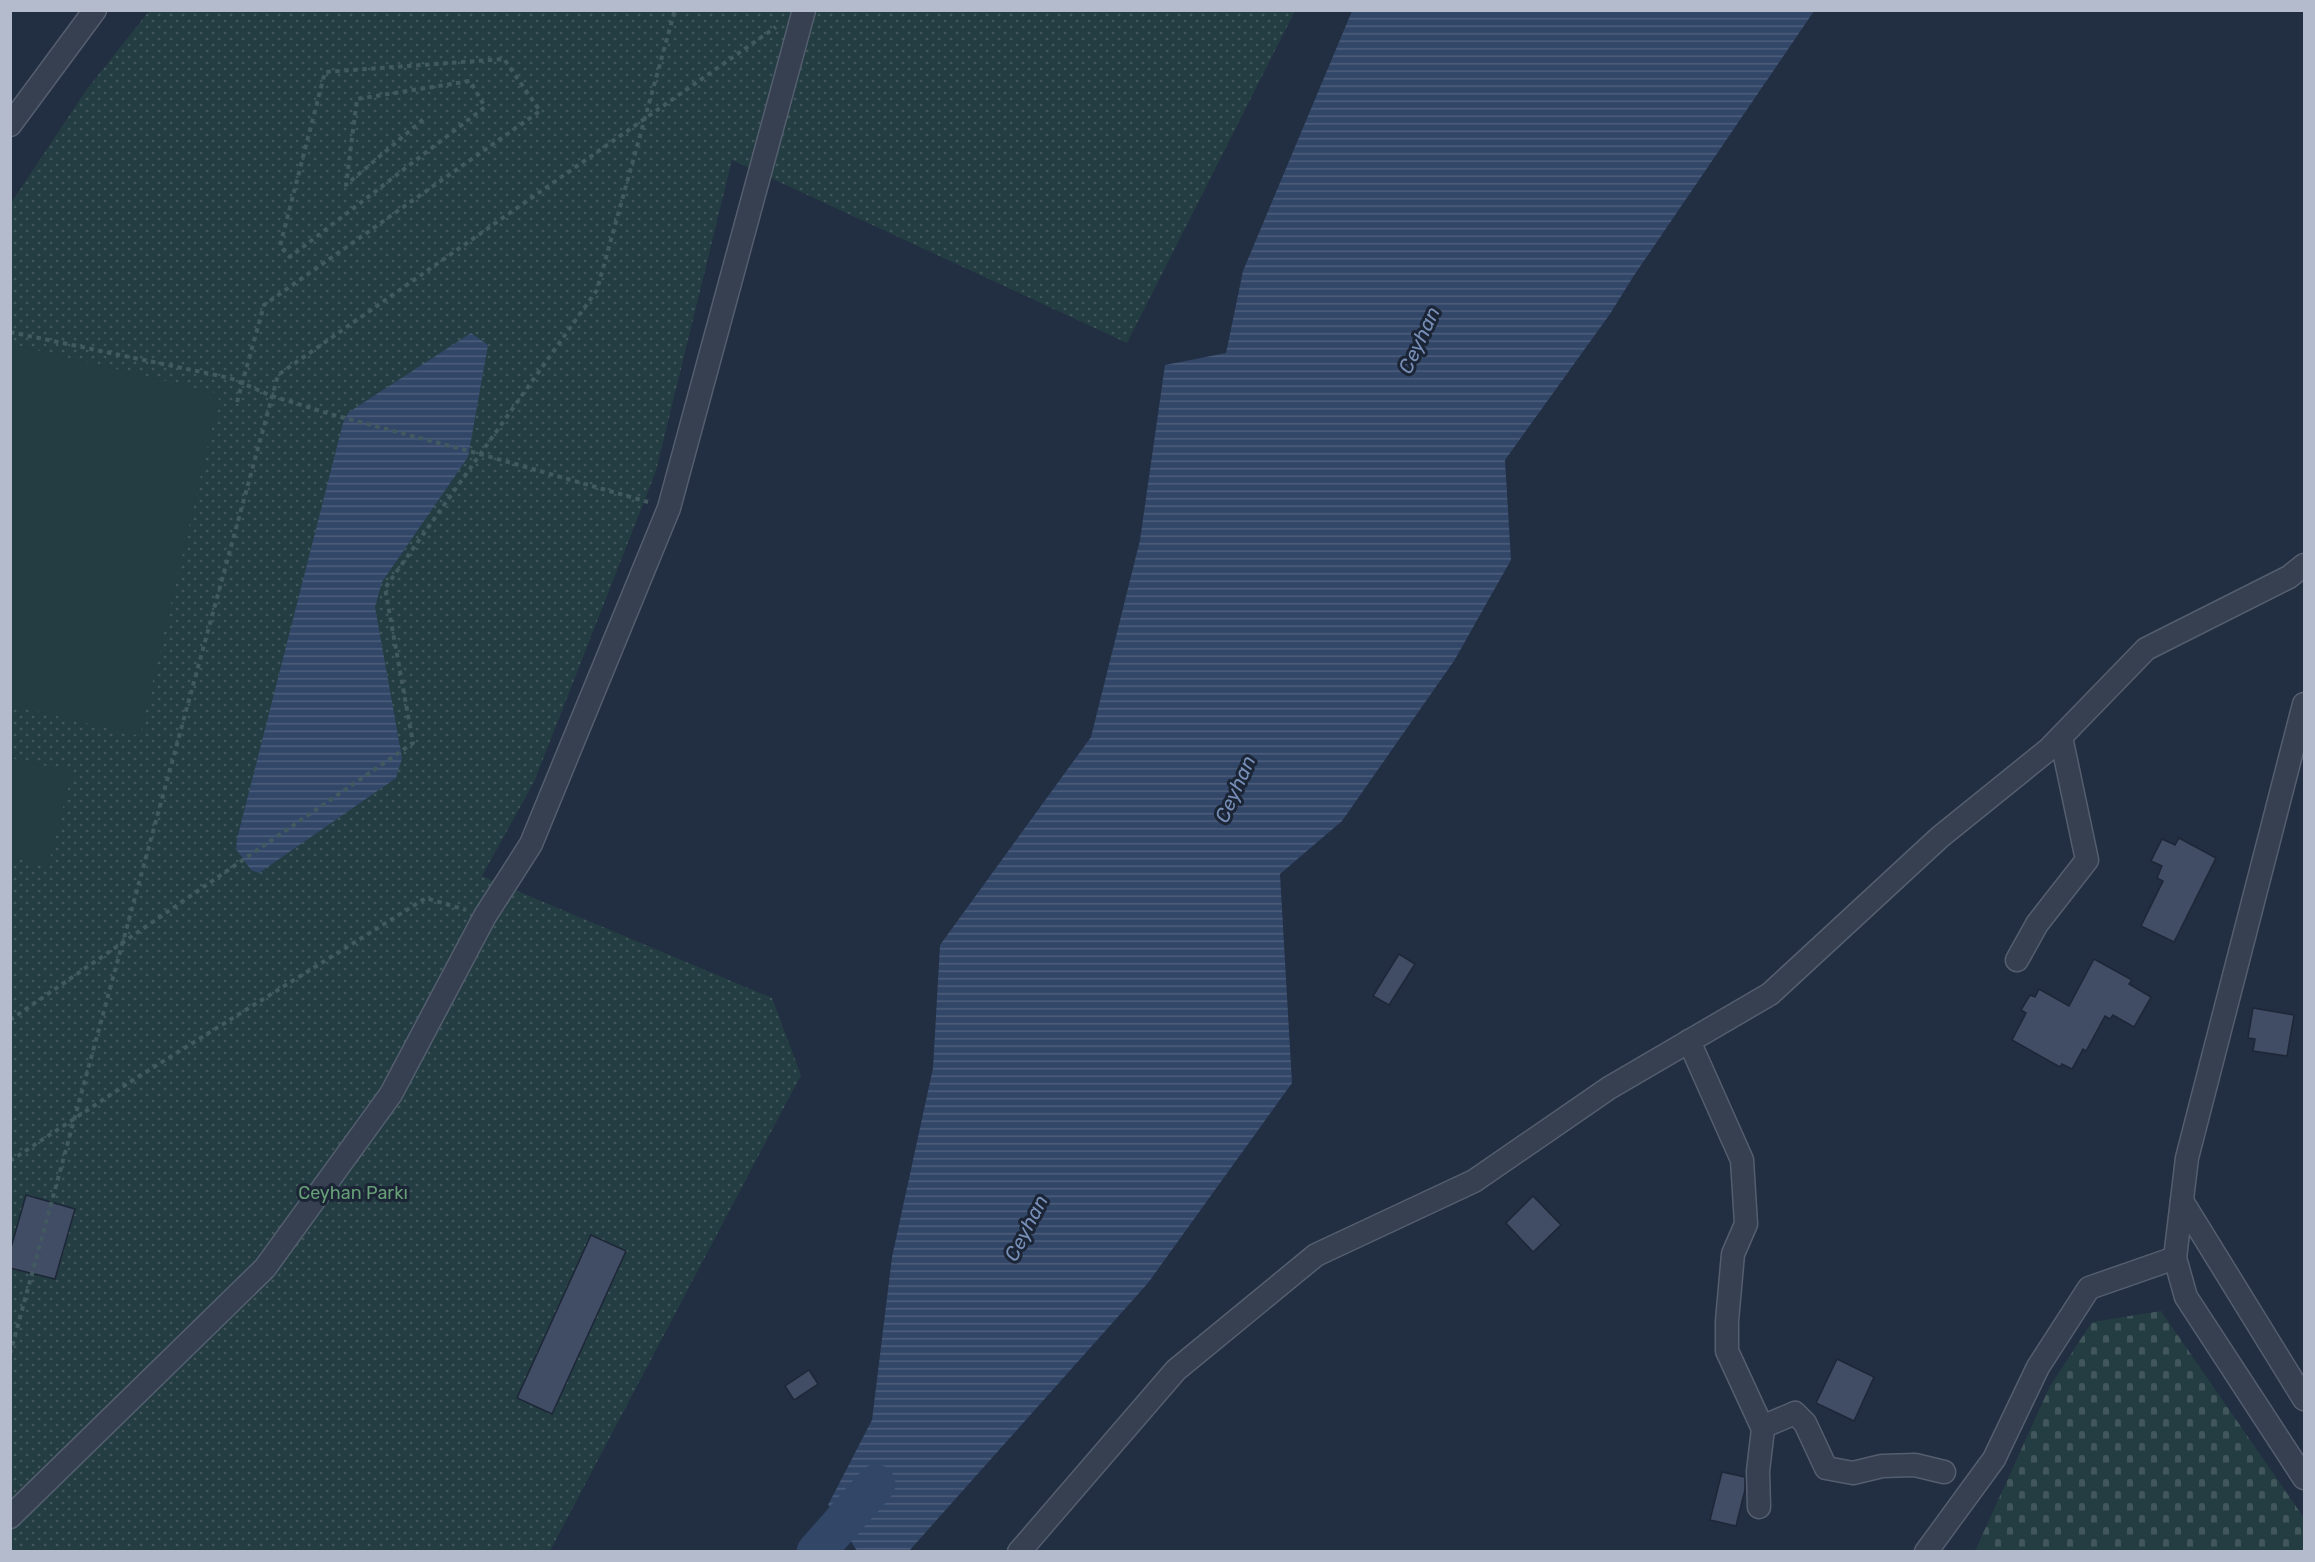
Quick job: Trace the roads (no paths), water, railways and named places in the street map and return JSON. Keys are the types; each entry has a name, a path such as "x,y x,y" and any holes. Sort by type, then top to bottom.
{"street":[{"path":"10,126 95,10"},
{"path":"10,1517 265,1269 391,1094 485,916 531,844 669,508 804,10"},
{"path":"1019,1551 1176,1370 1316,1255 1474,1181 1609,1088 1770,994 1940,837 2049,749 2146,649 2289,577 2304,565"},
{"path":"2304,704 2190,1147 2175,1258 2186,1297 2304,1478"},
{"path":"2017,960 2037,924 2087,860 2061,737"},
{"path":"1689,1041 1742,1160 1746,1224 1733,1254 1727,1321 1727,1351 1762,1427 1758,1471 1759,1507"},
{"path":"2182,1201 2304,1398"},
{"path":"1926,1551 1994,1459 2038,1367 2089,1288 2175,1258"},
{"path":"1762,1427 1795,1413 1805,1423 1826,1468 1853,1473 1882,1467 1915,1465 1944,1472"}],"water":[{"path":"1352,11 1814,11 1610,314 1505,460 1511,560 1454,661 1342,821 1280,874 1292,1083 1148,1283 909,1551 857,1551 828,1505 872,1420 892,1257 933,1068 940,945 1091,737 1140,540 1165,365 1226,353 1243,271"},
{"path":"471,333 488,345 468,457 382,582 375,607 402,758 396,778 259,873 251,870 236,849 237,839 343,423 349,412"}],"waterway":[{"name":"Ceyhan","path":"816,1552 876,1484"}],"park label":[{"name":"Ceyhan Parkı","path":"353,1193"}]}
